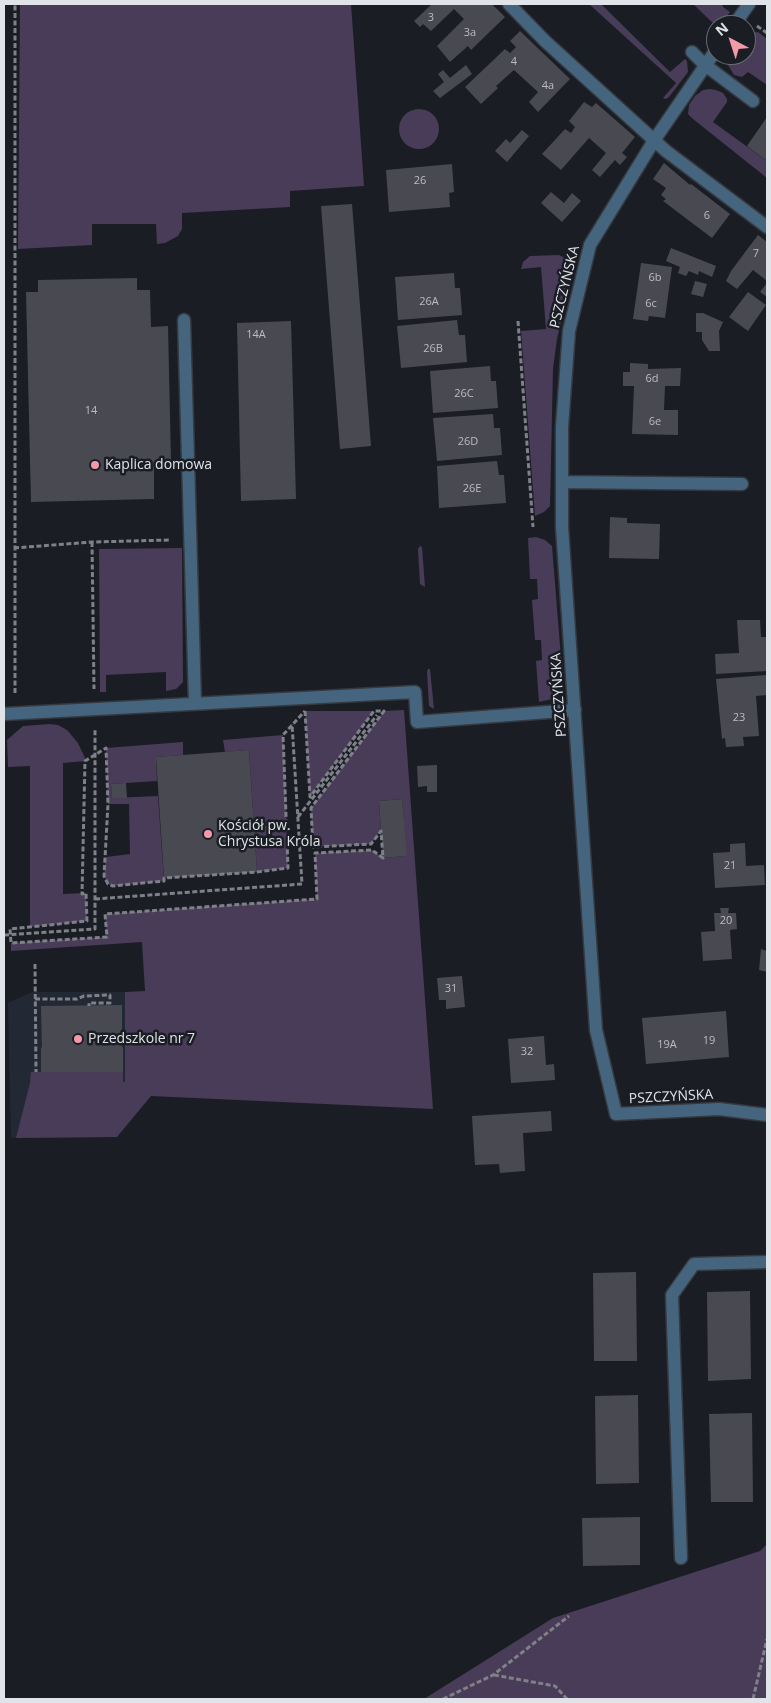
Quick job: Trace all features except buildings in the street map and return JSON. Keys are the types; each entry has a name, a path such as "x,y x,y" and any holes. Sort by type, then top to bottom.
{"street":[{"path":"509,4 545,41 666,151 767,227"},
{"path":"741,15 749,4"},
{"path":"692,52 705,65 753,101"},
{"name":"PSZCZYŃSKA","path":"705,65 654,140 590,244 568,331 562,427 562,527 596,1030 616,1114 719,1109 767,1115"},
{"path":"184,320 195,703"},
{"path":"562,482 742,484"},
{"path":"9,713 415,692 417,722 575,710"},
{"path":"681,1558 672,1295 694,1264 767,1262"}],"path":[{"path":"9,713 14,548 15,4"},
{"path":"518,321 532,527"},
{"path":"14,548 92,542 190,540"},
{"path":"4,935 95,929 96,754 92,542"},
{"path":"298,817 393,693"},
{"path":"95,899 302,884 290,698"},
{"path":"305,711 310,797 374,711 380,711 384,711 312,808 313,846 371,844 381,831 383,858 372,850 315,853 317,899 105,914 107,936 11,943 10,929 87,922 86,893 82,894 85,761 96,754 106,748 108,804 104,876 108,884 114,886 164,881 164,878 258,872 288,868 283,735 305,711"},
{"path":"35,964 36,1072"},
{"path":"35,999 78,999 84,996 110,996 110,1003 89,1003 89,1006"},
{"path":"443,1699 493,1675 569,1616"},
{"path":"753,1699 767,1639"},
{"path":"493,1675 555,1686 567,1699"}],"shaded area":[{"path":"20,4 351,4 364,186 290,191 290,207 182,213 182,229 178,236 165,243 157,244 156,224 92,224 92,245 18,249"},
{"path":"589,4 601,4 670,72 685,59 687,61 688,72 669,97 663,98 676,83"},
{"path":"693,4 722,4 730,12 728,15 706,16"},
{"path":"756,32 767,39 767,85 748,72 742,77 734,75 728,65 756,65"},
{"path":"710,89 723,93 727,99 727,102 713,122 767,161 767,178 688,114 689,105 695,96 703,90"},
{"path":"419,109 433,115 439,129 433,143 419,149 405,143 399,129 405,115"},
{"path":"559,255 567,259 572,265 573,271 557,339 553,369 550,506 544,512 535,516 521,331 546,329 541,267 521,269 523,262 530,256"},
{"path":"536,537 545,540 552,546 563,683 563,690 557,698 539,702 536,661 542,660 541,640 535,640 532,600 538,599 537,579 530,579 528,538"},
{"path":"420,546 422,547 425,587 420,584 418,549"},
{"path":"182,548 183,682 176,689 166,691 166,672 106,675 106,692 100,692 99,549"},
{"path":"428,669 430,669 434,709 429,706"},
{"path":"404,710 433,1109 151,1096 117,1137 16,1138 31,1072 123,1072 123,1082 125,1082 125,992 145,991 142,942 11,951 11,943 107,937 105,914 317,899 315,853 372,850 383,858 406,856 402,799 379,801 381,831 371,844 313,847 311,808 384,711"},
{"path":"305,711 374,711 310,797"},
{"path":"58,725 67,730 78,743 85,758 85,761 63,763 63,894 86,893 87,921 30,927 30,766 8,767 7,740 23,726"},
{"path":"283,735 288,868 257,872 249,750 225,752 223,740"},
{"path":"183,742 183,755 156,757 157,781 111,784 112,798 158,796 164,881 113,886 108,884 104,876 106,857 130,854 129,804 108,804 106,748"},
{"name":"Przedszkole nr 7","path":"32,992 145,992 117,1137 11,1138 8,1003"},
{"path":"767,1544 767,1699 424,1699 553,1618 760,1551"}],"place":[{"name":"Kaplica domowa","path":"95,465"},
{"name":"Kościół pw. Chrystusa Króla","path":"208,834"},
{"name":"Przedszkole nr 7","path":"78,1039"}]}
